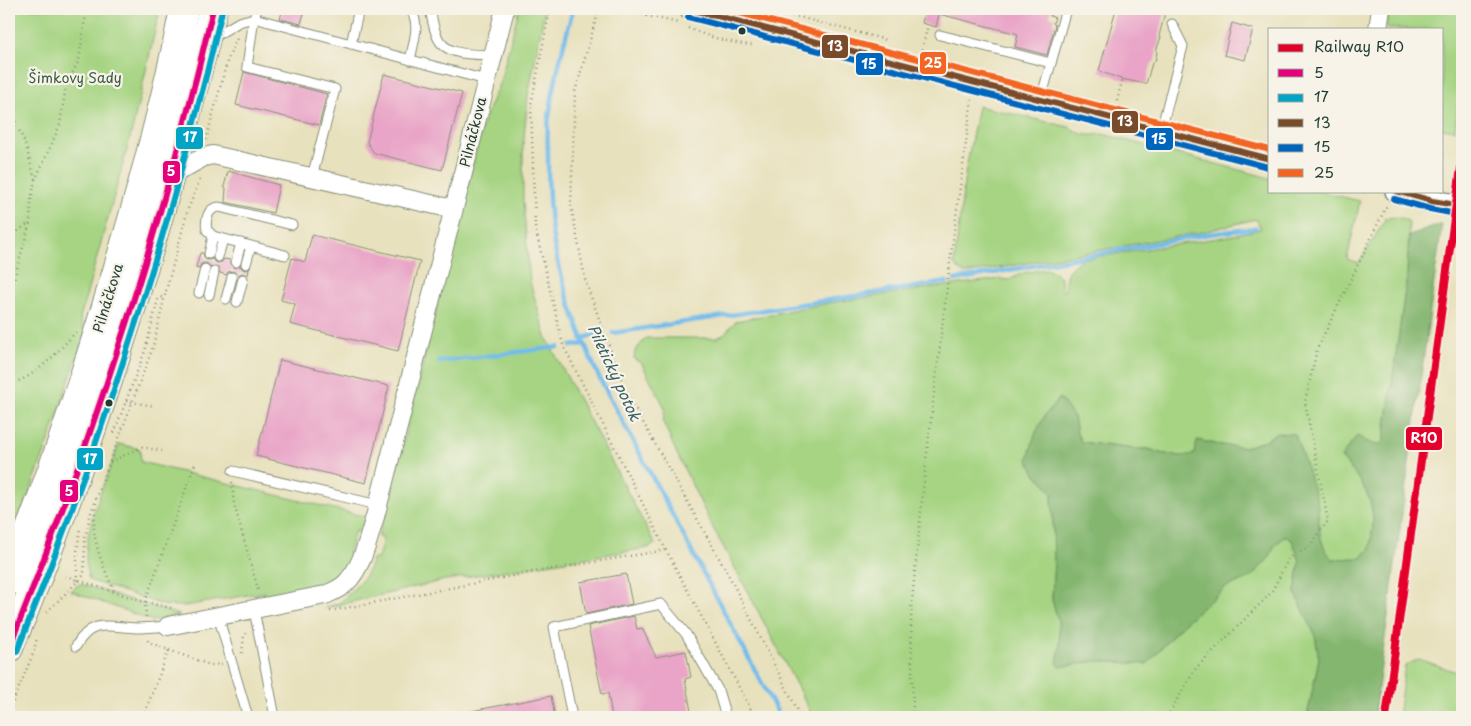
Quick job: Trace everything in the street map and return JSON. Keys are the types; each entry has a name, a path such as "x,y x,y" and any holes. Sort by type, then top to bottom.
{"main road":[{"name":"Pilnáčkova","path":"9,580 70,417 100,328 156,129 184,9"},
{"name":"Pilnáčkova","path":"9,648 51,542 96,419 141,278 206,42 213,9"}],"street":[{"name":"Pilnáčkova","path":"168,626 218,616 257,602 325,595 345,584 354,573 362,558 378,506 505,9"},
{"path":"690,9 1268,158"},
{"path":"1378,28 1381,9"},
{"path":"170,176 204,157 217,155 453,209"},
{"path":"1392,196 1455,205"}],"lane":[{"path":"257,9 247,67 335,89 308,177"},
{"path":"351,44 359,9"},
{"path":"409,9 414,13 416,26 410,60"},
{"path":"430,9 436,34 446,48 464,53 494,55"},
{"path":"1041,100 1066,9"},
{"path":"206,42 239,22 254,18 486,80"},
{"path":"1160,130 1183,46 1172,24"},
{"path":"940,35 1051,63"},
{"path":"284,255 213,236 207,230 208,216 211,209 219,207 292,225"},
{"path":"208,254 213,236"},
{"path":"218,257 223,239"},
{"path":"236,262 240,243"},
{"path":"246,264 251,246"},
{"path":"199,293 205,269"},
{"path":"209,295 214,272"},
{"path":"226,299 232,277"},
{"path":"237,302 243,279"},
{"path":"233,471 378,506"},
{"path":"257,602 274,717"},
{"path":"572,717 554,627 661,604 686,634 718,690 726,717"},
{"path":"218,616 248,717"},
{"path":"76,646 79,640 89,631 102,626 147,628 168,626"}],"path":[{"path":"9,296 30,222 31,200 35,180 60,124 66,86 79,60 85,19 84,9"},
{"path":"550,9 531,105 535,227 563,345 666,550 755,717"},
{"path":"599,9 575,92 571,206 586,283 626,392 728,574 801,717"},
{"path":"617,9 660,19"},
{"path":"44,617 84,575 85,538 90,514 153,348 164,296 188,209 205,166 203,149 227,62 239,33 239,22"},
{"path":"922,49 928,25"},
{"path":"1117,100 1123,77"},
{"path":"913,717 911,611 926,461 950,262 973,92 977,83"},
{"path":"9,108 26,143 35,180"},
{"path":"1168,717 1196,668 1271,594 1290,558 1309,548 1328,521 1305,402 1317,349 1392,196"},
{"path":"9,236 30,222"},
{"path":"114,434 145,351 158,299 164,296"},
{"path":"9,382 16,382 47,362 80,328"},
{"path":"126,401 154,406"},
{"path":"110,462 142,447 162,452"},
{"path":"196,461 144,602 148,642 210,665 228,663"},
{"path":"233,471 234,504 257,602"},
{"path":"96,497 95,537 101,560 115,593"},
{"path":"77,581 77,552 81,523"},
{"path":"9,711 33,654 39,630"},
{"path":"143,717 169,650"}],"green space":[{"name":"Šimkovy Sady","path":"9,9 160,9 131,135 80,318 85,333 50,438 9,548"},
{"path":"519,9 545,9 528,96 523,147 523,201 530,282 546,337 655,544 648,548 446,580 325,608 341,602 363,579 372,559 378,559 383,538 378,537 484,119 500,82"},
{"path":"1389,9 1462,9 1462,73 1455,130 1444,128 1444,28 1386,28"},
{"path":"978,106 1069,127 1085,135 1102,134 1268,177 1268,192 1322,192 1360,201 1347,259 1359,263 1386,218 1397,217 1407,220 1409,224 1407,276 1384,440 1380,445 1372,444 1341,457 1366,492 1372,511 1373,522 1370,545 1361,558 1333,559 1325,551 1320,536 1316,499 1277,433 1260,443 1243,447 1198,440 1195,454 1181,456 1148,449 1081,442 1074,417 1035,474 1052,493 1054,559 1052,599 1058,620 1060,646 1057,663 1060,666 1097,661 1147,664 1182,625 1226,587 1251,577 1269,558 1275,545 1285,536 1292,540 1300,561 1295,592 1315,635 1319,659 1307,717 813,717 713,528 678,456 663,422 665,408 642,364 634,359 635,351 646,338 717,338 724,334 736,321 828,303 1000,279 1009,280 1023,273 1046,269 1056,273 1061,278 1062,292 1065,291 1065,280 1068,272 1082,259 1224,237 1261,229 1256,219 1198,233 964,274 954,265 965,175"},
{"path":"1442,224 1374,717 1307,717 1319,659 1315,635 1295,592 1300,561 1292,540 1285,536 1275,545 1269,558 1251,577 1226,587 1182,625 1147,664 1097,661 1060,667 1057,663 1060,646 1058,620 1052,600 1054,559 1052,493 1035,474 1028,459 1035,434 1045,415 1060,398 1074,417 1081,442 1148,449 1181,456 1195,454 1197,440 1219,445 1246,447 1263,441 1277,433 1295,434 1316,497 1323,545 1333,559 1361,558 1370,545 1373,522 1372,511 1366,492 1341,457 1357,436 1372,444 1380,445 1384,440 1407,276 1409,235"},
{"path":"119,444 140,449 141,462 367,517 360,532 355,531 348,553 352,553 344,571 329,583 308,590 266,598 265,592 185,606 163,605 89,580 86,564 90,530 100,494"},
{"path":"80,584 179,615 153,621 71,591"},
{"path":"1419,659 1462,674 1462,717 1398,717 1405,666"}],"building":[{"path":"283,9 305,9 301,24 280,19"},
{"path":"925,9 1051,9 1050,16 1055,18 1053,23 1055,25 1047,55 1015,47 1018,34 939,14 936,27 922,23"},
{"path":"1116,9 1166,9 1155,61 1152,63 1146,84 1121,79 1099,71"},
{"path":"1232,23 1253,29 1245,60 1224,55"},
{"path":"244,72 327,94 319,125 236,105"},
{"path":"384,74 462,93 442,170 374,153 367,142"},
{"path":"228,171 279,185 273,213 225,202 226,188 224,187"},
{"path":"312,235 420,261 398,351 290,324 295,304 281,300 292,258 305,262"},
{"path":"200,253 203,253 205,259 212,259 217,263 222,262 224,259 230,260 230,264 234,268 240,266 244,270 249,269 248,275 242,273 238,275 233,271 228,272 226,275 220,273 218,267 211,267 206,263 201,264 199,268 196,267"},
{"path":"280,360 389,386 366,483 256,456"},
{"path":"626,574 632,604 586,614 580,582"},
{"path":"634,616 637,629 642,628 656,657 686,651 691,677 685,679 692,717 612,717 608,693 602,694 588,626"},
{"path":"551,696 555,717 466,717 466,712"}],"waterway":[{"name":"Piletický potok","path":"573,9 555,80 548,128 550,215 555,249 563,281 579,329 598,375 780,717"},
{"path":"955,280 1209,234 1256,228"},
{"path":"613,333 947,282"},
{"path":"581,338 598,335"},
{"path":"571,346 584,344"},
{"path":"439,362 558,347"}],"rail line":[{"name":"R10","path":"1386,717 1462,160"}],"transit line":[{"name":"5","path":"9,648 69,491 123,332 171,172 213,9"},
{"name":"13","path":"690,9 1268,158"},
{"name":"25","path":"724,9 1268,149"},
{"name":"17","path":"17,651 78,494 132,335 180,174 222,11"},
{"name":"15","path":"688,17 1268,167"},
{"name":"13","path":"1400,192 1432,201 1462,206"},
{"name":"15","path":"1394,199 1461,215"}]}
